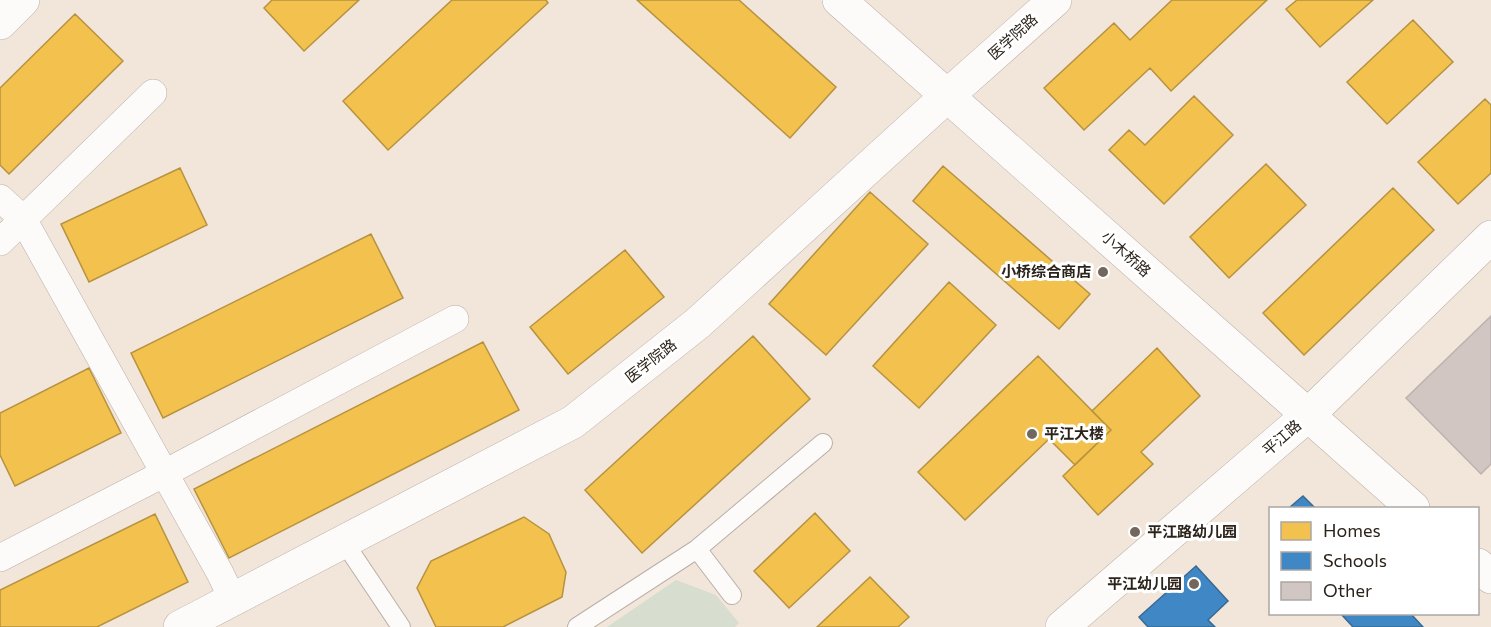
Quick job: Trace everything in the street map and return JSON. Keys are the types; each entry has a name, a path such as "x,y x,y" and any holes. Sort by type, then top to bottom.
{"street":[{"path":"0,22 23,0"},
{"name":"小木桥路","path":"839,0 1412,507"},
{"name":"医学院路","path":"180,627 573,422 698,323 1055,0"},
{"path":"0,242 153,93"},
{"path":"0,198 23,219 233,600"},
{"name":"平江路","path":"1062,627 1308,416 1491,237"},
{"path":"0,558 455,319"},
{"path":"1479,567 1491,577"}],"lane":[{"path":"577,627 697,549 823,443"},
{"path":"344,543 400,627"},
{"path":"697,549 732,595"}],"green space":[{"path":"676,580 716,595 739,623 735,627 607,627"}],"building: Homes":[{"path":"272,0 359,0 304,51 264,8"},
{"path":"452,0 546,0 548,3 388,150 343,101"},
{"path":"637,0 739,0 836,87 790,138"},
{"path":"1172,0 1267,0 1171,91 1150,68 1084,130 1044,88 1114,23 1130,40"},
{"path":"1297,0 1373,0 1320,47 1286,9"},
{"path":"75,14 123,61 9,174 0,165 0,88"},
{"path":"1413,20 1453,62 1387,124 1347,82"},
{"path":"1194,96 1233,135 1164,204 1109,150 1129,130 1145,145"},
{"path":"1485,99 1491,105 1491,173 1458,204 1418,162"},
{"path":"1266,164 1306,205 1229,278 1190,237"},
{"path":"943,166 1090,294 1059,329 913,201"},
{"path":"180,168 207,225 89,282 61,224"},
{"path":"1393,188 1434,230 1304,355 1263,313"},
{"path":"870,192 928,244 826,355 769,304"},
{"path":"371,234 403,298 163,418 131,353"},
{"path":"625,250 664,297 568,374 530,327"},
{"path":"949,282 996,325 919,408 873,366"},
{"path":"753,336 810,399 642,553 585,490"},
{"path":"483,342 519,410 229,558 194,489"},
{"path":"1157,348 1200,396 1141,452 1153,464 1098,515 1063,476 1111,430 1092,411"},
{"name":"平江大楼","path":"1038,356 1111,430 1075,465 1049,439 965,520 918,472"},
{"path":"89,368 121,433 15,486 0,455 0,413"},
{"path":"815,513 850,551 789,608 754,571"},
{"path":"155,514 188,582 97,627 0,627 0,590"},
{"path":"524,517 549,534 566,572 562,597 503,627 436,627 417,588 431,561"},
{"path":"870,577 909,617 898,627 817,627"}],"building: Schools":[{"path":"1303,496 1314,507 1290,507"},
{"name":"平江幼儿园","path":"1196,566 1228,601 1208,620 1215,627 1148,627 1139,617"},
{"path":"1342,615 1412,615 1423,627 1353,627"}],"building: Other":[{"path":"1491,316 1491,464 1481,474 1406,398"}],"place":[{"name":"小桥综合商店","path":"1103,272"},
{"name":"平江大楼","path":"1032,434"},
{"name":"平江路幼儿园","path":"1135,532"},
{"name":"平江幼儿园","path":"1194,584"}]}
